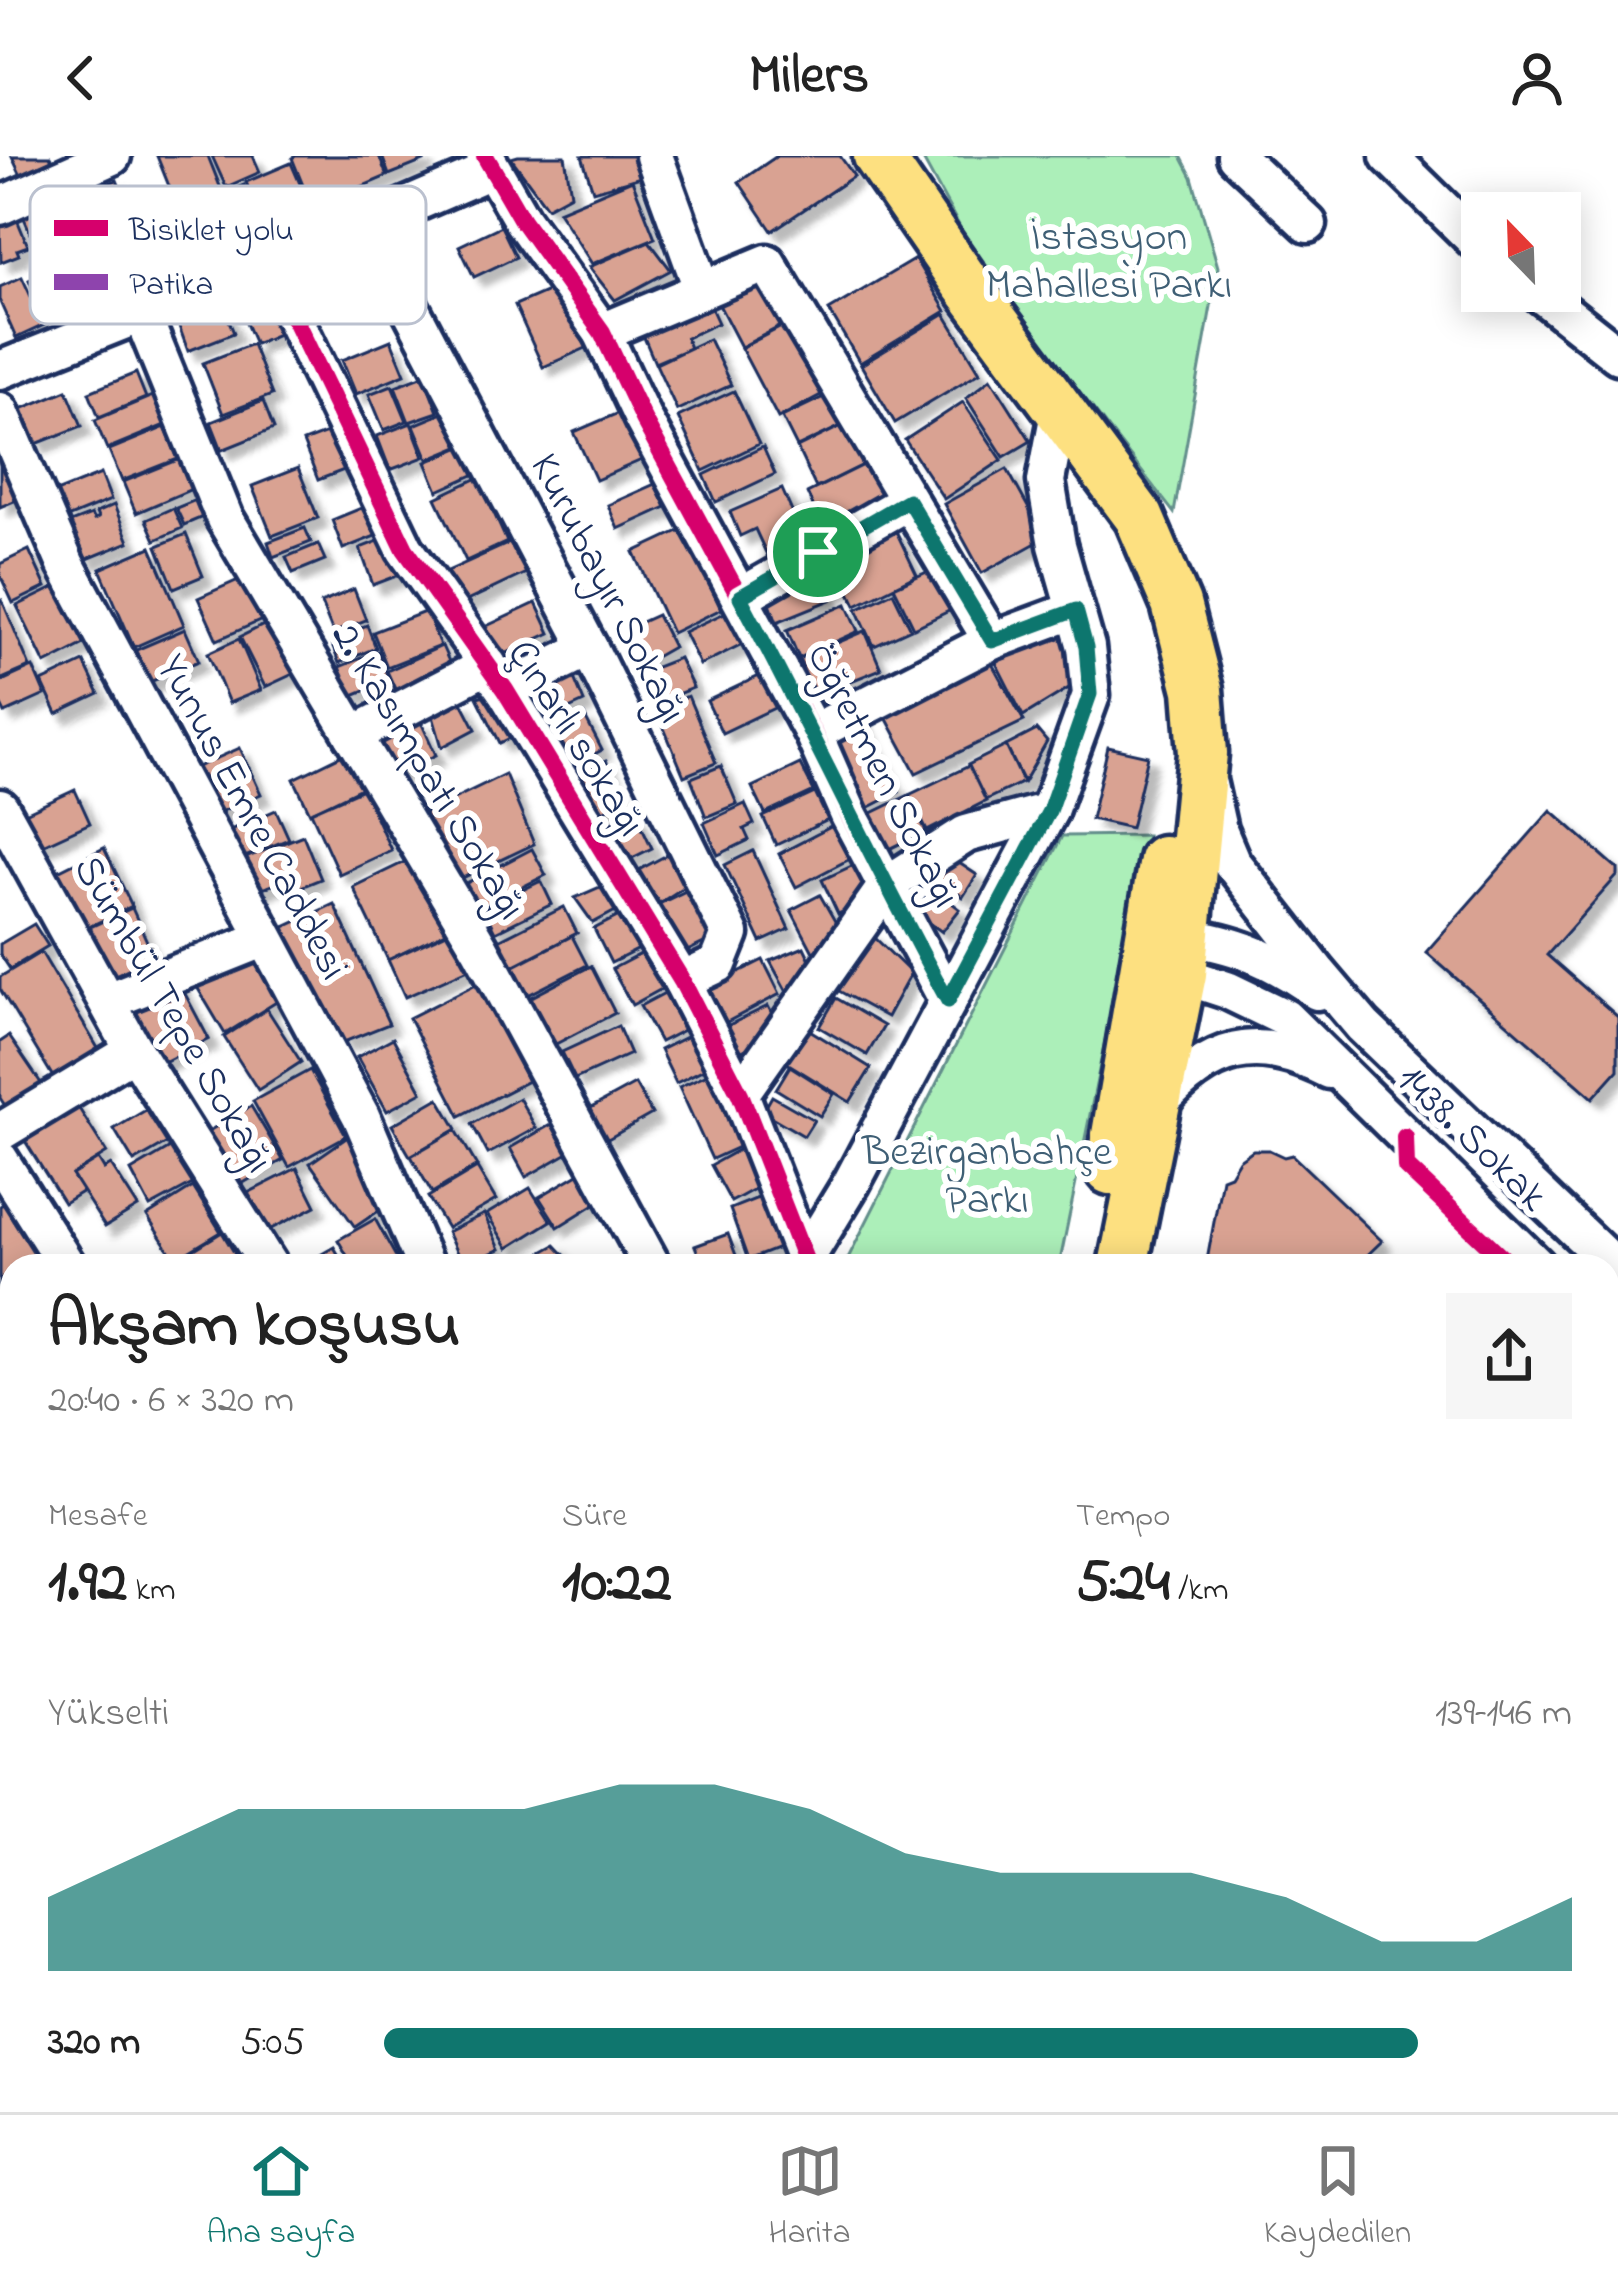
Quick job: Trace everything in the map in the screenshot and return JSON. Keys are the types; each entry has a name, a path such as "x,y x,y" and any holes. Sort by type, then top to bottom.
{"main road":[{"path":"878,156 1139,518 1176,604 1198,690 1203,753 1166,952 1096,1254"},
{"path":"1126,1254 1156,1106 1184,641"}],"street":[{"path":"45,186 112,156"},
{"path":"655,156 702,288"},
{"path":"1235,156 1307,224"},
{"path":"1389,156 1461,226"},
{"path":"426,194 488,163"},
{"name":"Öğretmen Sokağı","path":"488,163 602,332 948,1001"},
{"path":"0,206 30,193"},
{"path":"602,332 767,263 992,641"},
{"path":"1563,312 1618,356"},
{"path":"0,370 119,324"},
{"name":"2. Kasımpatı Sokağı","path":"146,324 225,519 550,1072 646,1254"},
{"name":"Çınarlı sokağı","path":"297,324 405,549 496,677 682,981 740,1094 800,1254"},
{"name":"Kurubayır Sokağı","path":"419,324 589,648 730,934 718,964 682,981"},
{"path":"808,1254 1049,811 1090,694 1086,647 1057,545 1046,481 1060,407"},
{"name":"Yunus Emre Caddesi","path":"0,411 66,565 362,1116 420,1254"},
{"path":"740,597 908,500"},
{"path":"813,733 992,641 1076,610"},
{"path":"353,735 496,677 589,648"},
{"name":"1438. Sokak","path":"1203,753 1218,830 1232,863 1258,901 1363,1026 1601,1254"},
{"name":"Sümbül Tepe Sokağı","path":"0,808 134,1051 261,1254"},
{"path":"740,1094 889,884 966,834 1049,811"},
{"path":"108,1001 263,939"},
{"name":"1438. Sokak","path":"1166,952 1222,941 1286,968 1363,1026"},
{"name":"1438. Sokak","path":"1166,952 1285,1018 1525,1254"},
{"name":"1438. Sokak","path":"1156,1106 1202,1064 1253,1046 1281,1049 1343,1077"},
{"path":"0,1132 134,1051"},
{"path":"0,1160 60,1254"}],"green space":[{"name":"İstasyon Mahallesi Parkı","path":"921,156 1181,156 1192,177 1218,267 1174,513 979,262"},
{"name":"Bezirganbahçe Parkı","path":"1147,835 1061,1254 850,1254 1062,836"}],"building":[{"path":"12,156 50,156 52,160 21,175"},
{"path":"157,156 208,156 220,186 169,186"},
{"path":"212,156 253,156 260,172 226,186"},
{"path":"379,156 387,176 364,186 303,186 292,158"},
{"path":"382,156 422,156 424,161 389,175"},
{"path":"565,156 571,194 547,207 511,158"},
{"path":"582,156 634,156 641,177 593,191"},
{"path":"777,156 840,156 854,176 772,231 739,182"},
{"path":"291,163 301,186 248,186 246,182"},
{"path":"632,180 655,238 592,264 558,211"},
{"path":"30,207 30,232 21,211"},
{"path":"14,212 28,246 1,262 0,217"},
{"path":"501,226 516,257 474,277 459,246"},
{"path":"649,241 671,270 615,300 589,267"},
{"path":"915,259 946,311 860,363 829,310"},
{"path":"22,277 30,294 30,324 44,325 16,338 0,302 0,287"},
{"path":"756,280 781,326 741,347 717,301"},
{"path":"561,285 602,341 543,367 515,305"},
{"path":"707,299 718,323 686,338 690,348 655,363 640,328"},
{"path":"945,314 980,372 895,423 861,365"},
{"path":"793,321 830,390 778,418 741,348"},
{"path":"178,324 230,324 234,333 188,351"},
{"path":"246,324 290,324 292,328 255,344"},
{"path":"709,339 731,385 677,410 656,364"},
{"path":"391,340 405,374 356,394 342,360"},
{"path":"252,344 272,395 223,414 203,363"},
{"path":"136,373 146,398 99,417 89,392"},
{"path":"424,375 438,412 409,422 395,386"},
{"path":"991,378 1031,441 1004,457 966,398"},
{"path":"392,385 407,421 384,430 369,394"},
{"path":"67,390 82,426 36,444 21,409"},
{"path":"734,391 759,444 703,471 678,417"},
{"path":"157,394 170,423 107,449 95,420"},
{"path":"828,395 843,425 797,447 782,417"},
{"path":"263,401 274,429 222,450 211,422"},
{"path":"963,402 1002,460 944,499 905,440"},
{"path":"450,410 464,444 428,459 414,425"},
{"path":"625,410 646,458 596,480 574,432"},
{"path":"850,422 869,462 816,488 797,448"},
{"path":"411,423 424,457 390,470 377,436"},
{"path":"345,426 360,464 318,480 303,442"},
{"path":"165,427 178,459 122,481 109,450"},
{"path":"468,444 480,472 438,491 426,462"},
{"path":"763,447 775,474 716,502 704,475"},
{"path":"0,459 19,499 0,507"},
{"path":"180,459 192,489 136,513 123,482"},
{"path":"872,461 890,498 824,530 807,493"},
{"path":"298,468 318,518 272,536 252,486"},
{"path":"1007,469 1045,538 982,573 944,504"},
{"path":"101,474 111,500 67,518 56,492"},
{"path":"478,478 507,542 466,561 436,498"},
{"path":"655,484 666,507 618,529 608,505"},
{"path":"782,489 804,539 767,555 755,529 740,536 730,512"},
{"path":"203,497 210,514 184,525 176,508"},
{"path":"376,502 388,531 343,549 332,520"},
{"path":"114,505 129,542 85,560 70,523 91,515 94,520 96,513"},
{"path":"173,508 182,528 155,540 146,520"},
{"path":"305,528 311,542 273,557 268,542"},
{"path":"683,529 721,609 672,633 634,552"},
{"path":"895,529 917,575 856,605 834,559"},
{"path":"186,534 203,576 174,588 157,546"},
{"path":"396,534 410,571 373,585 360,548"},
{"path":"512,542 526,573 454,607 439,575"},
{"path":"318,544 325,560 293,573 286,557"},
{"path":"151,547 184,625 134,647 100,569"},
{"path":"29,550 46,587 13,603 0,564"},
{"path":"938,567 957,607 914,628 894,587"},
{"path":"821,573 831,600 777,622 767,595"},
{"path":"243,578 262,620 217,640 198,598"},
{"path":"60,585 88,642 45,664 17,606"},
{"path":"354,589 366,620 333,633 321,603"},
{"path":"893,592 911,629 874,646 857,609"},
{"path":"0,601 30,667 0,680"},
{"path":"536,603 550,633 490,661 476,631"},
{"path":"847,604 859,631 799,658 787,630"},
{"path":"731,610 746,642 700,665 684,632"},
{"path":"427,611 440,646 387,667 373,632"},
{"path":"657,615 673,647 643,664 624,630"},
{"path":"270,622 295,673 265,687 240,637"},
{"path":"367,625 376,648 339,663 330,640"},
{"path":"1062,626 1077,683 1023,716 995,661"},
{"path":"185,629 199,661 143,685 129,653"},
{"path":"865,631 881,669 814,696 799,659"},
{"path":"239,639 261,690 229,703 208,653"},
{"path":"442,646 455,675 400,700 387,671"},
{"path":"378,651 389,680 351,696 339,667"},
{"path":"679,658 693,688 660,701 648,670"},
{"path":"990,660 1024,721 916,773 882,710"},
{"path":"84,662 99,694 57,714 42,682"},
{"path":"569,666 584,702 547,719 533,683"},
{"path":"33,667 45,695 5,713 0,682"},
{"path":"776,668 791,700 722,733 707,701"},
{"path":"497,692 522,732 500,743 477,697"},
{"path":"688,696 716,763 684,776 656,709"},
{"path":"461,700 476,729 442,747 432,713"},
{"path":"584,715 602,750 573,765 553,729"},
{"path":"861,717 899,792 866,809 828,734"},
{"path":"420,720 436,755 390,776 375,741"},
{"path":"1037,730 1047,742 1024,782 1006,746"},
{"path":"1006,746 1023,782 985,800 968,765"},
{"path":"1108,747 1148,756 1131,828 1091,819"},
{"path":"240,748 261,794 213,815 193,769"},
{"path":"351,751 367,785 310,813 294,779"},
{"path":"606,761 625,799 599,813 578,774"},
{"path":"800,764 814,791 765,814 752,787"},
{"path":"721,766 737,804 706,817 691,778"},
{"path":"969,766 986,801 927,831 909,795"},
{"path":"505,774 534,844 454,882 423,814"},
{"path":"363,789 391,850 339,874 311,812"},
{"path":"75,790 90,823 36,848 21,815"},
{"path":"815,793 828,820 776,845 763,817"},
{"path":"909,795 926,831 877,855 860,819"},
{"path":"745,804 754,824 744,829 749,840 718,855 704,823"},
{"path":"276,810 289,839 233,862 221,834"},
{"path":"1551,810 1618,869 1618,875 1547,955 1618,1017 1618,1070 1593,1098 1426,952"},
{"path":"635,812 652,848 626,861 606,825"},
{"path":"846,819 863,852 796,887 779,854"},
{"path":"303,835 321,879 291,891 286,879 248,895 235,862"},
{"path":"104,848 132,906 78,932 50,875"},
{"path":"532,849 546,875 474,911 461,886"},
{"path":"678,849 695,880 655,906 635,872"},
{"path":"753,851 789,929 761,942 725,865"},
{"path":"941,851 977,875 963,897 927,872"},
{"path":"415,857 450,930 388,960 353,887"},
{"path":"858,863 873,897 838,914 822,880"},
{"path":"541,881 552,904 495,932 484,909"},
{"path":"607,884 621,908 593,923 575,898"},
{"path":"696,886 720,935 673,958 649,909"},
{"path":"933,889 960,909 942,932 915,912"},
{"path":"820,895 840,930 829,936 832,944 813,952 791,910"},
{"path":"334,904 389,1024 344,1042 276,931"},
{"path":"564,907 577,933 507,969 493,943"},
{"path":"132,908 154,957 106,979 84,930"},
{"path":"627,912 645,946 611,963 594,929"},
{"path":"34,924 48,946 10,969 0,954 0,944"},
{"path":"458,928 475,966 405,997 388,960"},
{"path":"868,931 911,973 887,1017 837,990"},
{"path":"572,936 587,965 522,998 507,970"},
{"path":"804,947 816,972 787,992 770,961"},
{"path":"650,949 669,985 632,1005 612,969"},
{"path":"41,952 102,1055 56,1082 0,989 0,977"},
{"path":"250,955 278,1001 225,1034 197,987"},
{"path":"763,960 780,994 725,1023 707,988"},
{"path":"591,966 615,1013 552,1046 528,999"},
{"path":"175,975 209,1039 156,1066 123,1002"},
{"path":"478,983 528,1081 460,1116 409,1018"},
{"path":"678,986 697,1023 660,1042 640,1006"},
{"path":"836,998 884,1026 867,1055 819,1027"},
{"path":"768,1006 781,1031 738,1053 725,1027"},
{"path":"267,1009 301,1062 258,1090 224,1037"},
{"path":"618,1026 630,1054 575,1079 562,1052"},
{"path":"808,1029 871,1068 850,1102 787,1063"},
{"path":"698,1031 714,1064 676,1083 660,1050"},
{"path":"9,1036 43,1086 8,1110 0,1098 0,1042"},
{"path":"393,1038 422,1092 387,1111 357,1057"},
{"path":"790,1066 834,1094 820,1116 776,1089"},
{"path":"310,1070 346,1136 289,1167 253,1101"},
{"path":"714,1071 747,1143 712,1159 679,1087"},
{"path":"635,1084 652,1114 606,1140 589,1109"},
{"path":"772,1096 814,1120 804,1136 763,1112"},
{"path":"439,1098 457,1129 410,1156 392,1125"},
{"path":"519,1098 536,1128 488,1154 472,1124"},
{"path":"73,1099 107,1153 72,1175 83,1191 64,1203 20,1133"},
{"path":"161,1101 181,1135 134,1162 114,1129"},
{"path":"251,1106 283,1160 233,1189 202,1135"},
{"path":"552,1124 568,1153 526,1177 510,1148"},
{"path":"456,1130 477,1166 432,1193 411,1156"},
{"path":"352,1134 396,1199 355,1227 310,1163"},
{"path":"177,1144 198,1181 150,1207 131,1171"},
{"path":"749,1144 769,1181 731,1202 711,1165"},
{"path":"1253,1150 1292,1155 1382,1241 1368,1254 1208,1254 1222,1178 1230,1175"},
{"path":"98,1159 104,1169 111,1165 138,1207 105,1227 72,1175"},
{"path":"297,1168 316,1206 263,1233 244,1195"},
{"path":"477,1168 496,1200 447,1228 428,1197"},
{"path":"580,1173 598,1202 558,1227 539,1197"},
{"path":"193,1187 221,1232 185,1254 171,1254 147,1216"},
{"path":"530,1188 551,1221 508,1248 487,1214"},
{"path":"768,1194 787,1245 764,1254 746,1254 730,1209"},
{"path":"5,1203 38,1254 0,1254 0,1206"},
{"path":"484,1214 500,1249 489,1254 457,1254 447,1232"},
{"path":"375,1219 394,1254 346,1254 338,1240"},
{"path":"222,1232 235,1254 187,1254"},
{"path":"728,1234 736,1254 698,1254 695,1246"},
{"path":"555,1245 564,1254 539,1254"}],"cycle path":[{"path":"485,156 522,220 602,332 948,1001"},
{"path":"297,324 405,549 505,690 682,981 740,1094 803,1254"},
{"path":"1405,1137 1406,1167 1498,1254"}],"route":[{"path":"908,500 992,641 1076,610 1086,647 1090,694 1049,811 948,1001 740,597 818,552 908,500"}]}
